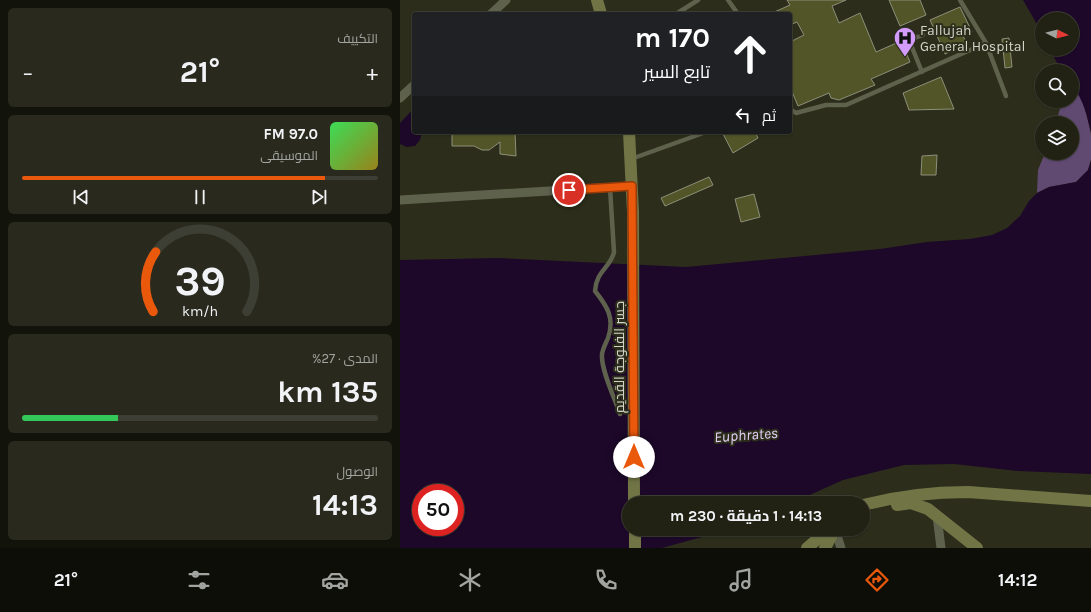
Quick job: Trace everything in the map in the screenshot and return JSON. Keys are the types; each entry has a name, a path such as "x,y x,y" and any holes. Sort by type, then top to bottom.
{"street":[{"path":"493,12 506,0"},
{"path":"596,0 600,12"},
{"path":"400,98 412,87"},
{"name":"جسر الفلوجة القديم","path":"629,134 633,212 634,496"},
{"path":"400,200 632,186"},
{"path":"870,504 916,494 968,492 1091,501"},
{"path":"937,493 933,502 941,548"},
{"path":"870,510 888,506 918,504 935,514 977,548"},
{"path":"634,536 635,548"},
{"path":"807,548 821,536"},
{"path":"825,548 831,536"},
{"path":"838,536 842,548"}],"lane":[{"path":"679,12 698,0"},
{"path":"728,0 737,12"},
{"path":"960,0 986,43 1006,96"},
{"path":"922,72 909,40 923,35"},
{"path":"792,110 796,113 826,105 846,105 986,43"},
{"path":"631,159 700,134"},
{"path":"610,188 614,252 613,258 595,282 595,291 606,304 611,320 610,330 602,355 605,372 620,414"}],"shaded area":[{"path":"1079,95 1084,105 1091,133 1091,160 1088,170 1076,182 1049,187 1037,193 1038,170 1042,160 1079,160 1079,116 1058,116 1060,108 1079,108"}],"water":[{"path":"1023,0 1091,0 1091,133 1086,114 1079,97 1079,64 1058,64 1054,56 1079,56 1079,12 1035,12 1035,21"},
{"path":"412,110 412,134 422,134 420,140 415,146 407,147 400,144 400,123"},
{"name":"Euphrates","path":"1091,160 1091,474 1018,471 954,464 904,465 843,480 808,496 622,496 622,536 706,536 662,548 400,548 400,260 497,258 686,267 880,249 927,242 970,239 992,235 1007,228 1020,216 1029,201 1037,193 1049,187 1076,182 1088,170"}],"building":[{"path":"787,0 846,0 832,6 839,23 860,13 876,52 901,41 910,62 871,79 875,85 839,100 831,98 829,93 798,106 792,92 792,41 804,35 797,22 792,24 792,12 774,12 790,5"},
{"path":"889,0 920,0 926,15 900,26"},
{"path":"960,7 972,32 963,36 967,44 945,54 930,20"},
{"path":"1009,38 1012,67 1005,68 1002,39"},
{"path":"941,77 954,109 909,110 903,93"},
{"path":"452,134 515,134 516,156 500,154 500,142 489,150 482,150 474,146 452,146"},
{"path":"723,134 756,134 758,138 733,153"},
{"path":"937,155 936,175 921,175 922,156"},
{"path":"709,177 713,185 665,206 661,198"},
{"path":"754,194 760,217 741,222 735,199"}],"place":[{"name":"Fallujah General Hospital","path":"905,58"}],"route":[{"path":"569,190 632,186 634,457"}]}
